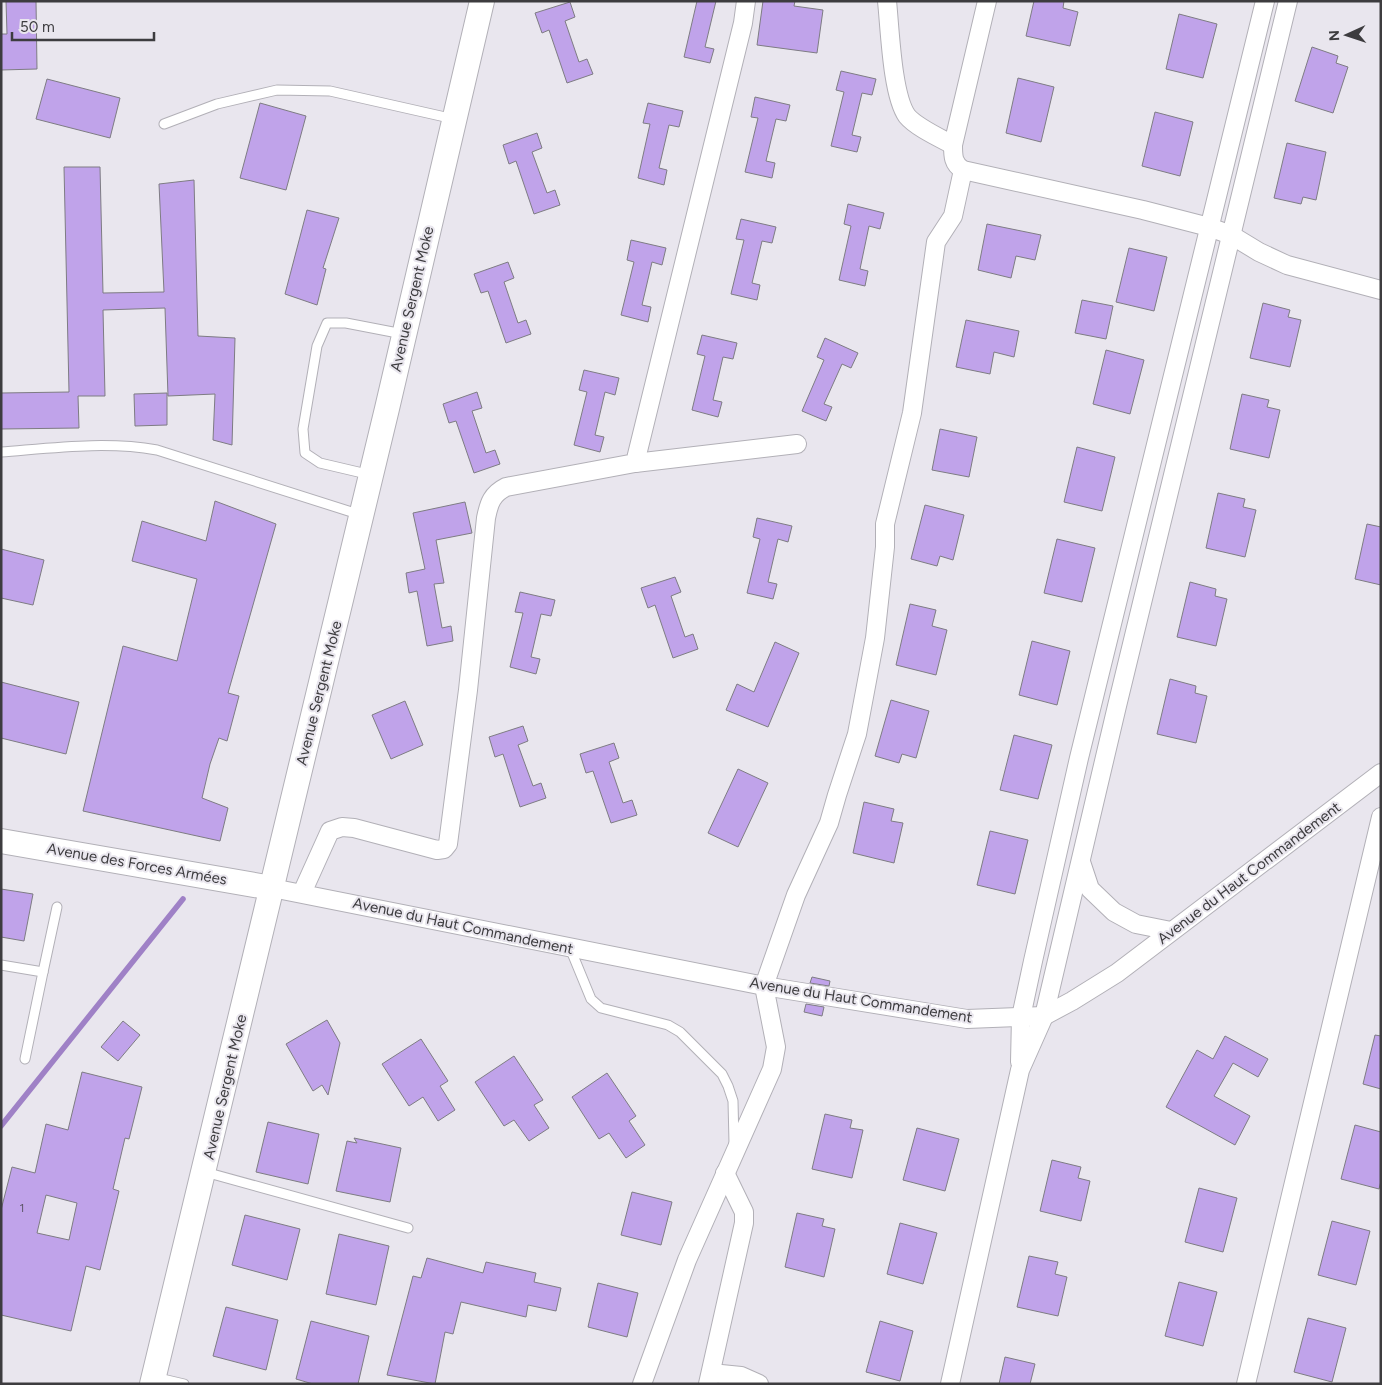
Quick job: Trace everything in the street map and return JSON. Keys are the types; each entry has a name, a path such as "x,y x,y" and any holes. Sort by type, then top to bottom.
{"main road":[{"name":"Avenue Sergent Moke","path":"152,1380 362,515 482,1"},
{"name":"Avenue des Forces Armées","path":"1,841 272,888"}],"street":[{"path":"635,463 743,23 746,1"},
{"path":"887,1 897,90 902,105 908,116 919,125 953,145"},
{"path":"987,1 953,145 954,159 958,167 963,170 1143,210 1209,228 1231,235 1259,252 1287,265 1381,290"},
{"path":"1020,1070 1021,1017 1079,758 1265,1"},
{"path":"950,1384 1020,1070 1044,1016 1119,697 1288,1"},
{"path":"642,1384 678,1282 772,1069 776,1047 764,986 796,895 829,823 836,795 857,734 875,638 885,547 885,524 912,413 936,242 953,216 963,170"},
{"path":"302,893 330,831 342,827 354,828 437,850 444,849 448,844 468,690 486,518 489,503 496,492 506,487 635,463 797,444"},
{"name":"Avenue du Haut Commandement","path":"272,888 764,986 967,1019 1044,1016 1117,973 1381,773"},
{"path":"1246,1384 1381,818"},
{"path":"1081,862 1090,889 1114,912 1136,924 1172,931"},
{"path":"725,1173 744,1212 744,1223 710,1378 741,1376 759,1384"}],"lane":[{"path":"164,124 217,104 277,90 330,92 454,119"},
{"path":"371,475 320,463 304,454 303,429 316,346 327,323 346,323 404,334"},
{"path":"1,452 106,445 134,446 157,450 362,515"},
{"path":"26,1059 57,907"},
{"path":"570,948 591,999 600,1008 668,1025 680,1032 722,1074 733,1101 735,1151"},
{"path":"1,965 43,972"},
{"path":"204,1172 408,1228"},
{"path":"152,1380 184,1384"}],"building":[{"path":"6,1 36,1 37,69 1,70 1,34 7,34"},
{"path":"697,1 716,1 705,47 714,49 710,63 684,57"},
{"path":"763,1 795,1 794,6 823,10 817,53 757,45"},
{"path":"1034,1 1064,1 1063,8 1078,12 1070,46 1026,36"},
{"path":"570,2 575,17 565,21 579,62 587,59 593,74 567,83 549,30 542,33 535,13"},
{"path":"1179,14 1217,24 1203,78 1166,69"},
{"path":"1312,47 1338,56 1336,63 1348,67 1333,113 1295,101"},
{"path":"841,71 876,79 872,95 862,93 852,135 861,137 857,152 831,146 844,92 836,90"},
{"path":"1018,78 1054,87 1041,142 1006,133"},
{"path":"47,79 120,98 110,138 36,119"},
{"path":"755,97 790,105 786,121 776,119 766,161 775,163 772,178 745,172 758,118 751,117"},
{"path":"260,103 306,116 286,190 240,178"},
{"path":"648,103 683,111 679,127 669,125 659,168 667,170 664,185 638,178 650,124 643,123"},
{"path":"1155,112 1193,122 1180,176 1142,166"},
{"path":"537,133 542,148 532,152 547,193 555,190 560,205 534,214 516,161 509,164 503,145"},
{"path":"1287,143 1326,152 1316,200 1303,197 1301,204 1274,198"},
{"path":"64,167 100,167 103,293 164,292 159,184 194,180 198,336 235,338 232,445 213,440 215,394 168,396 165,308 103,310 105,396 78,396 79,428 1,429 1,393 69,392"},
{"path":"848,204 884,213 880,229 869,226 860,269 868,271 865,286 839,280 851,226 844,224"},
{"path":"307,210 339,218 323,268 326,269 317,305 285,294"},
{"path":"741,219 776,227 772,243 762,241 752,283 760,285 757,300 731,294 744,240 736,239"},
{"path":"987,224 1041,235 1035,260 1016,256 1011,278 978,270"},
{"path":"631,240 666,248 662,265 652,262 642,305 651,307 648,322 621,315 634,262 627,260"},
{"path":"1129,248 1167,257 1154,311 1116,302"},
{"path":"508,262 514,278 504,282 518,323 526,320 531,334 506,343 488,291 481,293 474,274"},
{"path":"1082,300 1113,306 1106,339 1075,333"},
{"path":"1263,303 1290,310 1288,317 1301,320 1290,367 1250,358"},
{"path":"966,320 1019,331 1014,357 994,352 990,374 956,367"},
{"path":"702,335 737,343 733,359 723,357 713,400 722,402 718,417 692,410 705,356 697,354"},
{"path":"825,338 858,353 851,368 842,364 824,404 832,407 826,421 802,411 824,360 817,357"},
{"path":"1106,350 1144,360 1130,414 1093,404"},
{"path":"584,370 619,378 615,395 605,392 595,435 604,437 600,452 574,445 587,392 579,390"},
{"path":"477,392 482,408 472,411 486,453 495,450 500,464 474,473 456,421 449,423 443,404"},
{"path":"167,393 167,425 135,426 134,394"},
{"path":"1242,394 1269,400 1267,407 1280,410 1269,458 1230,449"},
{"path":"940,429 977,437 969,477 932,470"},
{"path":"1077,447 1115,457 1102,511 1064,502"},
{"path":"1218,493 1245,499 1243,507 1256,510 1245,557 1206,548"},
{"path":"215,501 276,524 228,693 239,696 227,741 219,738 210,764 202,798 228,808 220,841 83,811 123,646 177,661 197,579 132,561 142,521 206,541"},
{"path":"465,502 472,533 436,540 444,583 434,584 442,628 451,626 453,641 427,646 417,591 409,593 406,573 425,569 413,513"},
{"path":"925,505 964,515 953,560 940,556 937,566 911,559"},
{"path":"757,518 792,526 788,542 778,539 768,582 777,584 773,599 747,593 760,539 753,537"},
{"path":"1367,524 1381,527 1381,585 1355,579"},
{"path":"1057,539 1095,548 1082,602 1044,593"},
{"path":"1,549 44,560 33,605 1,598"},
{"path":"675,577 681,592 671,596 685,637 693,634 698,649 673,658 655,605 648,608 641,588"},
{"path":"1190,582 1216,589 1215,596 1227,599 1216,646 1177,637"},
{"path":"520,592 555,600 551,616 541,614 531,657 540,659 536,674 510,667 523,613 515,612"},
{"path":"910,604 936,610 932,626 947,630 936,675 896,665"},
{"path":"1032,641 1070,651 1057,705 1019,695"},
{"path":"775,642 799,653 768,727 726,710 737,684 754,692"},
{"path":"1170,679 1196,686 1195,693 1207,696 1196,743 1157,734"},
{"path":"1,682 79,702 66,754 1,738"},
{"path":"891,700 929,711 916,758 902,754 899,763 875,756"},
{"path":"405,701 423,745 391,759 372,715"},
{"path":"523,726 528,741 518,745 533,786 541,783 546,798 520,807 503,754 495,757 489,737"},
{"path":"1014,735 1052,745 1038,799 1000,790"},
{"path":"614,743 619,758 609,762 623,803 632,800 637,815 611,823 593,771 586,773 580,754"},
{"path":"738,769 768,783 738,847 708,833"},
{"path":"864,802 894,809 891,821 903,823 894,863 853,853"},
{"path":"990,831 1028,840 1015,894 977,885"},
{"path":"1,889 33,894 24,941 1,937"},
{"path":"812,977 830,981 829,986 810,983"},
{"path":"806,1004 824,1007 822,1016 804,1012"},
{"path":"327,1020 340,1043 328,1095 322,1085 313,1091 286,1044"},
{"path":"123,1021 140,1035 118,1061 101,1047"},
{"path":"1375,1035 1381,1036 1381,1089 1363,1084"},
{"path":"1225,1036 1268,1059 1258,1077 1233,1063 1214,1096 1250,1116 1235,1145 1166,1107 1197,1050 1213,1059"},
{"path":"421,1039 448,1081 440,1086 455,1110 438,1121 423,1097 409,1106 382,1064"},
{"path":"514,1056 543,1100 534,1105 549,1128 529,1141 514,1120 504,1126 475,1082"},
{"path":"82,1072 142,1087 129,1139 125,1138 113,1189 119,1191 100,1270 86,1266 71,1331 1,1315 1,1210 12,1167 35,1173 46,1124 68,1130","holes":["46,1195 77,1203 69,1240 37,1233"]},
{"path":"607,1073 636,1116 629,1121 645,1145 626,1158 609,1133 599,1139 572,1097"},
{"path":"825,1114 852,1120 850,1128 863,1130 852,1178 812,1169"},
{"path":"268,1122 319,1134 308,1184 256,1172"},
{"path":"1355,1125 1381,1132 1381,1181 1379,1189 1341,1179"},
{"path":"917,1128 959,1139 945,1191 903,1180"},
{"path":"354,1138 401,1148 390,1202 336,1191 347,1141 357,1143"},
{"path":"1052,1160 1081,1167 1078,1178 1090,1181 1081,1221 1040,1211"},
{"path":"1199,1188 1237,1198 1223,1252 1185,1242"},
{"path":"632,1192 672,1202 661,1245 621,1235"},
{"path":"797,1213 824,1219 822,1226 835,1229 824,1277 785,1267"},
{"path":"245,1215 300,1229 287,1280 232,1265"},
{"path":"1332,1221 1370,1231 1356,1285 1318,1275"},
{"path":"900,1223 937,1233 923,1284 887,1274"},
{"path":"339,1234 389,1246 376,1305 326,1294"},
{"path":"1029,1256 1058,1262 1055,1274 1067,1277 1058,1316 1017,1307"},
{"path":"427,1258 483,1273 486,1262 536,1273 534,1282 561,1288 556,1311 528,1305 526,1317 461,1302 453,1334 445,1332 435,1384 387,1375 413,1276 421,1278"},
{"path":"1179,1282 1217,1292 1203,1346 1165,1336"},
{"path":"598,1283 638,1293 627,1337 588,1327"},
{"path":"226,1307 278,1320 266,1370 213,1356"},
{"path":"1308,1318 1346,1328 1332,1382 1294,1372"},
{"path":"311,1321 369,1336 358,1384 313,1384 296,1379"},
{"path":"880,1321 913,1331 900,1381 866,1372"},
{"path":"1005,1357 1035,1364 1030,1384 999,1384"}],"waterway":[{"path":"1,1126 183,899"}]}
